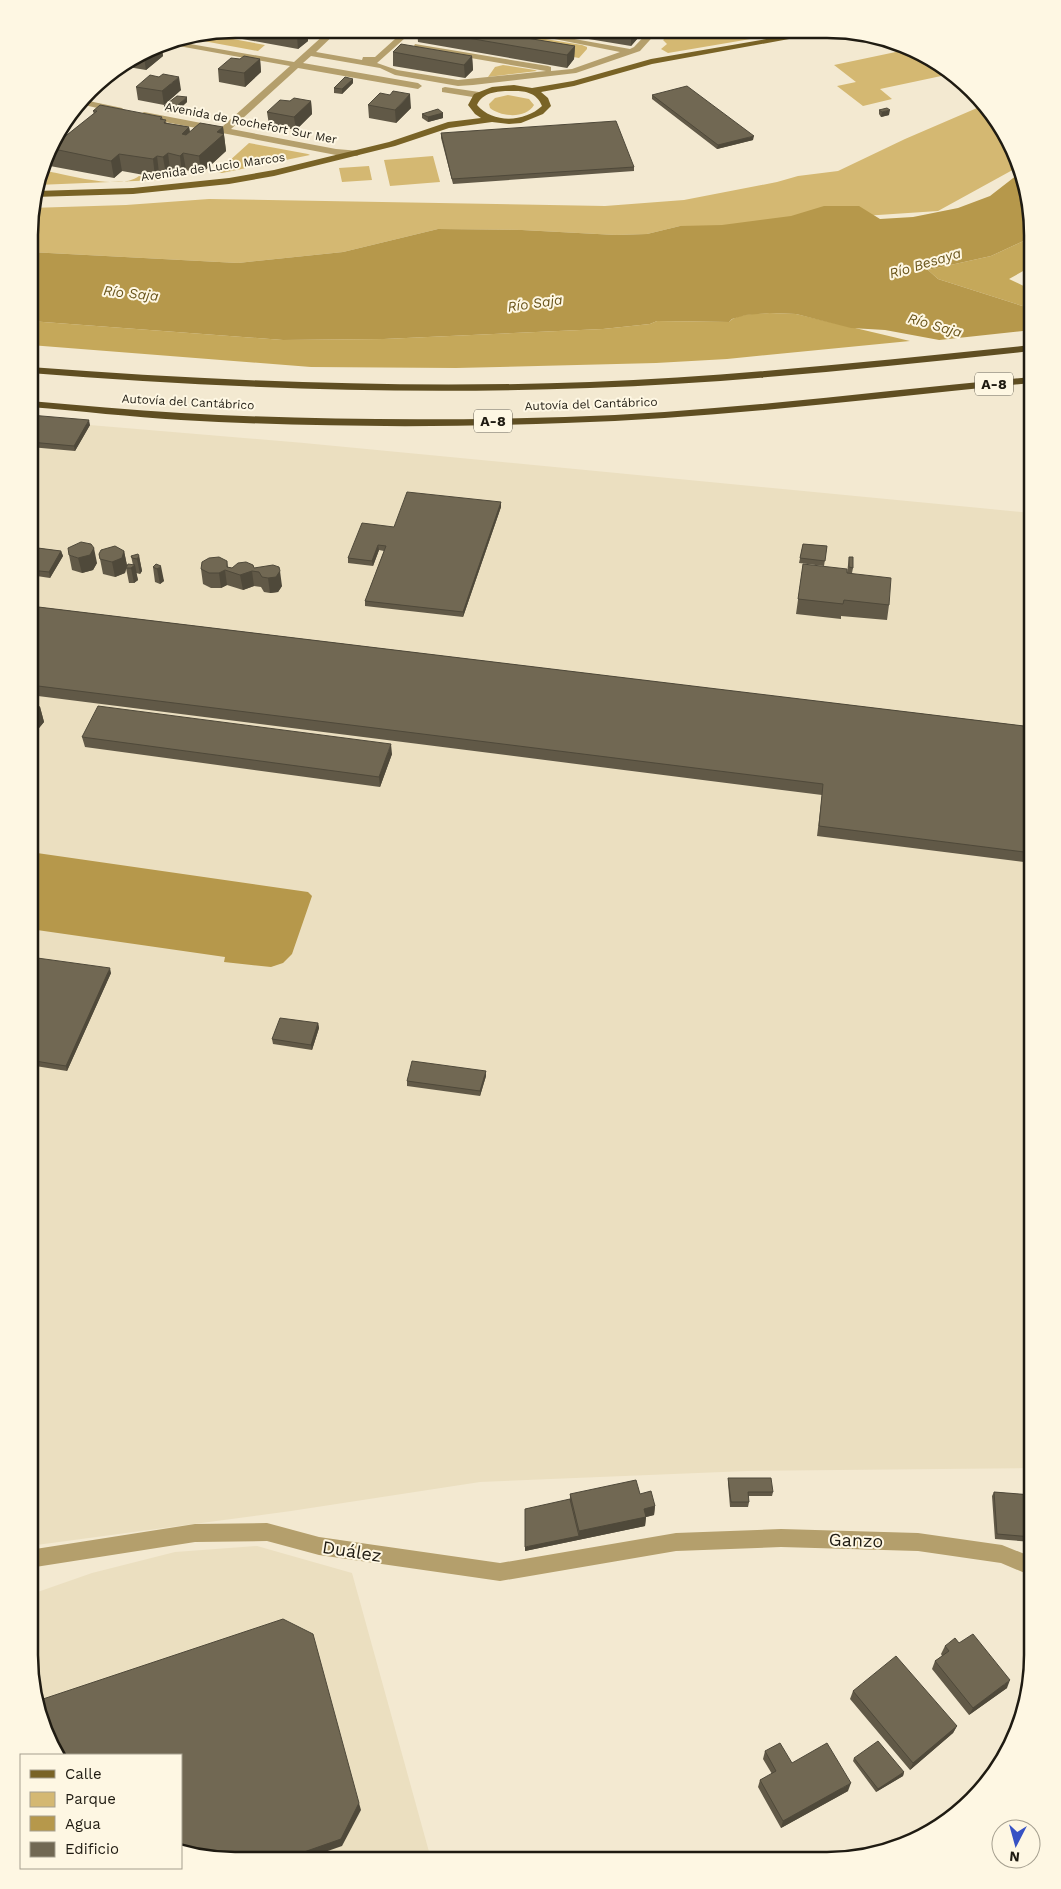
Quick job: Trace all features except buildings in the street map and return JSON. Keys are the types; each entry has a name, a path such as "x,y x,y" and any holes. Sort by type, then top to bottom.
{"highway":[{"path":"916,359 961,348 1024,339"},
{"name":"Autovía del Cantábrico","path":"38,371 162,381 260,386 480,388 711,378 1024,349"},
{"name":"Autovía del Cantábrico","path":"38,405 216,418 375,422 495,421 663,415 1024,381"},
{"path":"955,388 1024,386"}],"main road":[{"path":"530,91 574,82 651,62 789,38"},
{"path":"546,103 539,94 508,88 487,91 479,95 474,100 474,108 493,119 521,120 533,117 542,112 546,103 556,93 574,82"},
{"name":"Avenida de Lucio Marcos","path":"448,125 474,108"},
{"name":"Avenida de Lucio Marcos","path":"42,194 133,191 274,173 357,153 448,125 493,119"}],"street":[{"path":"224,130 326,38"},
{"path":"331,38 318,50 374,61 401,38"},
{"path":"382,66 410,38"},
{"path":"558,38 631,51"},
{"path":"309,53 382,66 395,72 458,83 564,72 637,49 647,38"},
{"path":"181,45 428,88"},
{"path":"585,66 584,60 597,45"},
{"path":"418,46 564,72"},
{"path":"473,82 494,60"},
{"path":"474,108 437,89 479,95"},
{"name":"Avenida de Rochefort Sur Mer","path":"88,103 336,152 357,153"},
{"name":"Duález","path":"38,1558 195,1533 267,1532 319,1546 500,1572 676,1542"},
{"name":"Ganzo","path":"676,1542 781,1538 918,1542 1002,1554 1024,1564"}],"shaded area":[{"path":"1024,241 1024,271 1009,279 1024,286 1024,306 938,279 928,270 991,256"},
{"path":"796,314 910,341 727,359 656,363 456,368 311,367 38,346 38,322 283,340 384,339 603,329 650,324 657,321 729,322 742,315"},
{"path":"38,421 304,443 1024,512 1024,1468 747,1471 480,1482 291,1511 38,1545"},
{"path":"257,1546 352,1573 429,1852 235,1852 209,1850 184,1845 182,1844 182,1754 65,1754 48,1718 41,1693 38,1667 38,1592 92,1573 175,1552"}],"green space":[{"path":"227,38 265,45 258,51 200,40"},
{"path":"484,38 540,38 582,45 587,47 587,49 579,58 481,41"},
{"path":"665,38 757,38 668,53 661,49 667,44 663,40"},
{"path":"898,51 925,64 943,76 880,89 892,99 863,106 837,86 856,82 834,65"},
{"path":"503,65 537,71 488,77 495,67"},
{"path":"508,95 529,99 534,105 525,113 513,115 500,113 490,108 489,104 495,98"},
{"path":"977,108 997,136 1013,170 938,211 700,227 680,226 647,234 616,235 522,230 438,229 343,252 238,263 38,252 39,208 126,205 209,199 605,206 684,200 777,182 798,176 838,171"},
{"path":"249,143 310,155 222,173 217,172"},
{"path":"433,156 440,182 390,186 384,160"},
{"path":"369,166 372,180 342,182 339,168"},
{"path":"48,171 78,178 114,182 44,185"},
{"path":"139,176 159,180 122,182"}],"water":[{"path":"1015,177 1022,209 1024,241 991,256 928,270 938,279 1024,306 1024,365 950,342 885,330 851,328 796,314 770,313 746,315 732,319 729,322 657,321 650,324 603,329 384,339 283,340 38,322 38,252 238,263 343,252 438,229 522,230 616,235 647,234 680,226 722,225 791,216 824,206 859,206 880,219 913,217 958,208 990,196"},
{"path":"38,853 308,892 312,896 292,954 283,963 271,967 224,962 225,957 38,930"}],"pier":[{"path":"1024,331 1024,367 979,352 930,341"}],"water label":[{"name":"Río Besaya","path":"925,263"},
{"name":"Río Saja","path":"131,293"},
{"name":"Río Saja","path":"535,303"},
{"name":"Río Saja","path":"935,325"}]}
